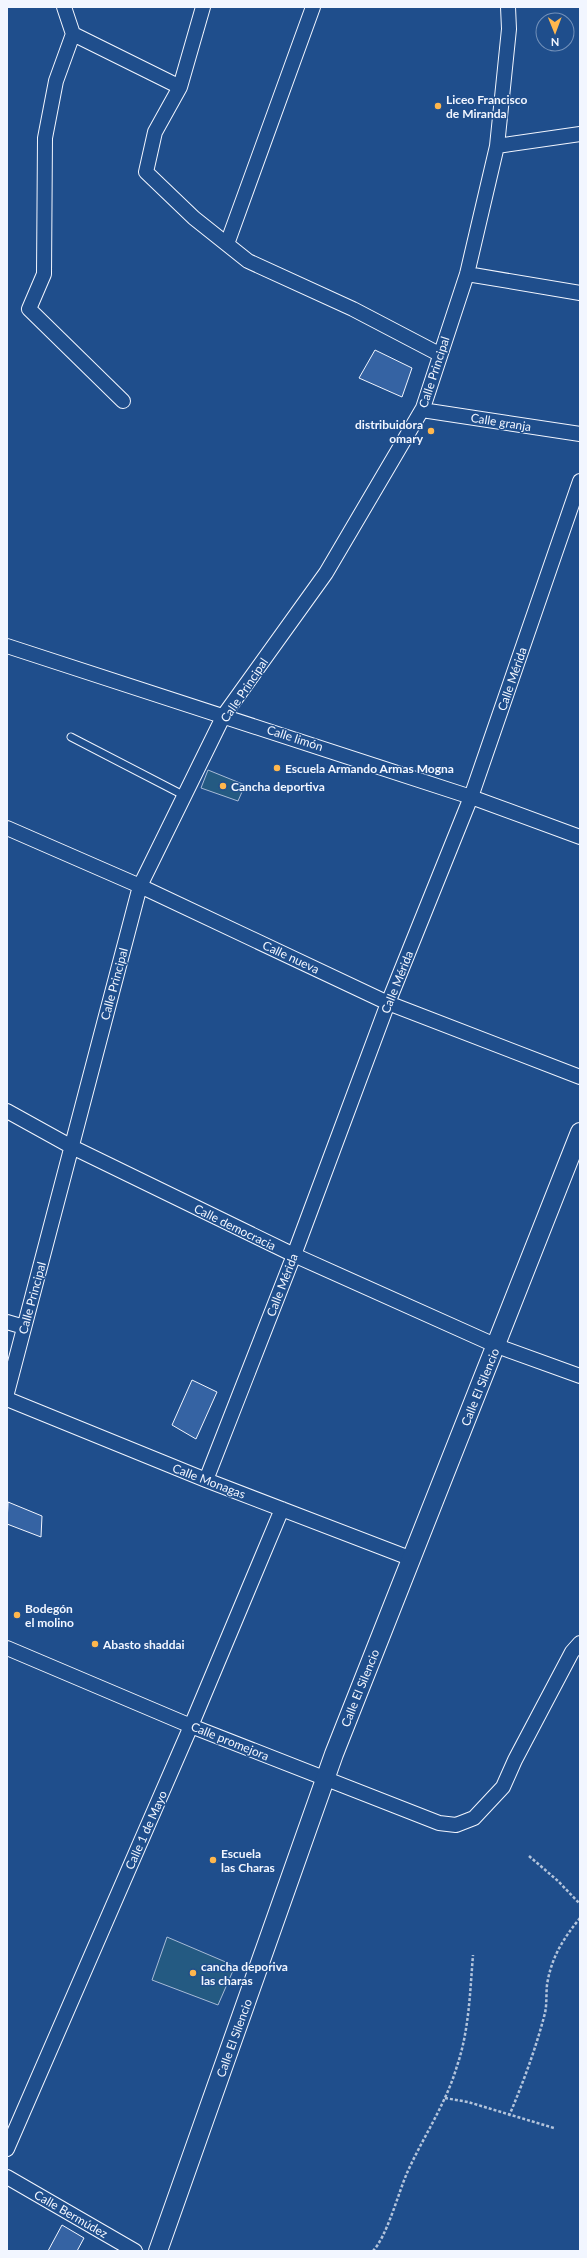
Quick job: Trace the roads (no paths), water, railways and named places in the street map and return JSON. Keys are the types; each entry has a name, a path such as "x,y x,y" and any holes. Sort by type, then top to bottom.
{"street":[{"path":"64,7 73,34 56,81 44,138 44,274 30,309 124,401"},
{"path":"203,7 180,88 155,132 146,172 194,218 248,261 353,309 439,354"},
{"path":"227,244 313,7"},
{"name":"Calle Principal","path":"7,1393 140,886 224,715 326,573 422,410 439,354 467,274 497,146 509,29 508,7"},
{"path":"73,34 180,88"},
{"path":"497,146 580,134"},
{"path":"467,274 580,293"},
{"name":"Calle granja","path":"422,410 580,434"},
{"name":"Calle Mérida","path":"206,1480 294,1255 388,1003 471,797 580,481"},
{"name":"Calle limón","path":"7,646 224,715 471,797 580,837"},
{"name":"Calle nueva","path":"7,828 140,886 388,1003 580,1077"},
{"name":"Calle democracia","path":"7,1111 72,1147 294,1255 497,1346 580,1376"},
{"name":"Calle El Silencio","path":"158,2251 326,1780 580,1132"},
{"path":"7,1322 24,1327"},
{"name":"Calle Monagas","path":"7,1399 206,1480 412,1558"},
{"name":"Calle 1 de Mayo","path":"7,2149 192,1726 282,1509"},
{"name":"Calle promejora","path":"7,1648 192,1726 326,1780 439,1823 456,1825 474,1818 503,1787 515,1760 572,1652 580,1643"},
{"name":"Calle Bermúdez","path":"7,2177 135,2251"}],"lane":[{"path":"71,737 185,796"}],"place":[{"name":"Liceo Francisco de Miranda","path":"438,106"},
{"name":"distribuidora omary","path":"431,431"},
{"name":"Escuela Armando Armas Mogna","path":"277,768"},
{"name":"Cancha deportiva","path":"223,786"},
{"name":"Bodegón el molino","path":"17,1615"},
{"name":"Abasto shaddai","path":"95,1644"},
{"name":"Escuela las Charas","path":"213,1860"},
{"name":"cancha deporiva las charas","path":"193,1973"}]}
